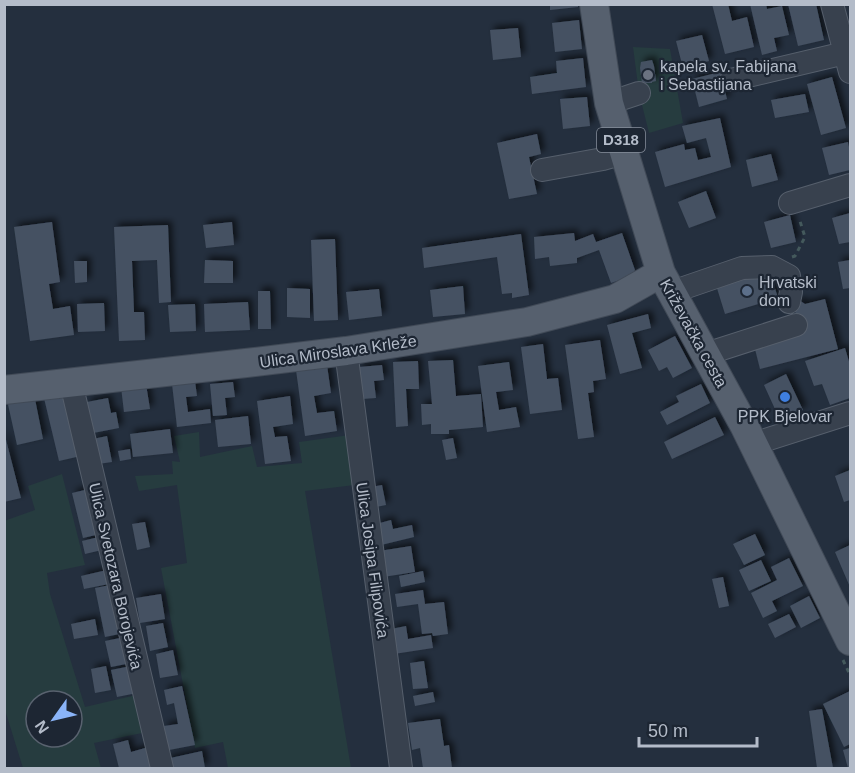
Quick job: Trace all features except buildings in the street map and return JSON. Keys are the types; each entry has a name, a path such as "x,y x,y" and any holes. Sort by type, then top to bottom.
{"main road":[{"name":"Križevačka cesta","path":"594,4 609,103 667,283 744,425 850,641"},
{"name":"Ulica Miroslava Krleže","path":"4,390 346,351 527,322 667,283"}],"street":[{"path":"731,80 848,63 832,4"},
{"path":"609,103 639,93"},
{"path":"542,170 624,153"},
{"path":"792,203 850,185"},
{"path":"667,283 742,268 772,267 789,276 791,292 789,302"},
{"path":"706,354 795,325"},
{"name":"Ulica Josipa Filipovića","path":"346,351 401,768"},
{"name":"Ulica Svetozara Borojevića","path":"71,383 162,768"},
{"path":"753,444 850,413"}],"path":[{"path":"785,258 795,256 805,237 792,203"}],"green space":[{"path":"633,47 670,49 683,123 649,133 639,93"},
{"path":"199,432 200,457 252,446 257,467 302,463 299,442 357,434 363,484 305,491 351,768 228,768 223,742 195,748 161,568 187,563 177,485 139,491 135,476 173,474 172,461 180,462 174,436"},
{"path":"62,474 85,565 47,573 50,594 79,689 24,689 24,749 84,749 84,704 85,707 136,695 147,732 94,743 101,768 23,768 5,710 4,521 35,510 28,486"}],"place":[{"name":"kapela sv. Fabijana i Sebastijana","path":"648,75"},
{"name":"Hrvatski dom","path":"747,291"},
{"name":"PPK Bjelovar","path":"785,397"}]}
